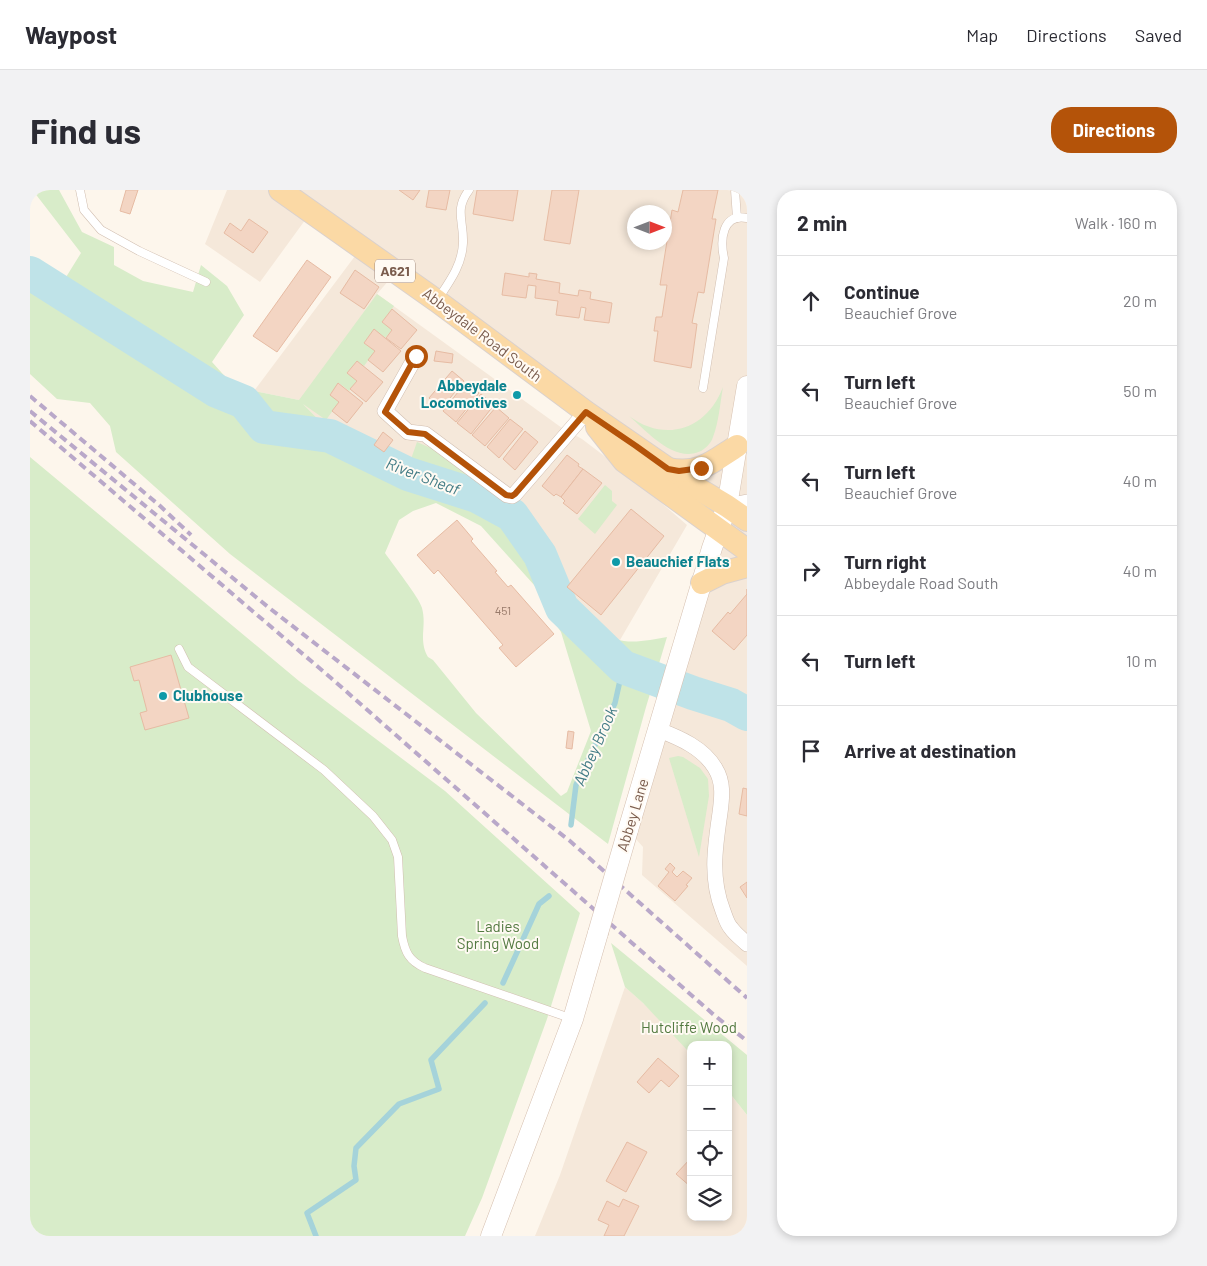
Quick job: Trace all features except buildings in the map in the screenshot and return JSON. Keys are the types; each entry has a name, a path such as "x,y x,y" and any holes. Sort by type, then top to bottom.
{"main road":[{"name":"Abbeydale Road South","path":"280,190 436,301 586,412 668,469 737,504 747,520"},
{"name":"Abbey Lane","path":"491,1236 573,1019 719,530 737,504 737,446 747,386"},
{"name":"Abbeydale Road South","path":"586,412 624,461 747,550"},
{"path":"668,469 679,471 697,470 737,446"},
{"path":"702,582 722,573 747,566"}],"street":[{"path":"416,356 385,412 408,432 425,434 506,495 512,496 515,494 586,412"},
{"path":"662,721 703,754 716,769 719,776 722,792 714,860 715,884 718,900 729,927 747,944"}],"lane":[{"path":"80,190 84,210 101,230 206,282"},
{"path":"436,301 456,272 461,260 464,242 460,218 462,199 469,190"},
{"path":"735,190 737,218"},
{"path":"703,388 724,258 721,245 722,237 728,224 737,218 747,218"},
{"path":"179,649 188,667 324,770 373,816 392,840 398,857 402,936 410,959 424,968 573,1019"}],"shaded area":[{"path":"227,190 747,190 747,966 642,875 643,847 628,830 727,506 396,272 377,294 562,428 582,439 628,474 687,525 620,640 612,637 585,614 557,584 556,569 411,459 383,456 316,417 299,400 254,391 361,248 311,212 260,282 205,244"},
{"path":"625,987 687,1048 687,1221 732,1221 732,1096 747,1115 747,1236 535,1236 560,1175"}],"green space":[{"path":"30,190 59,190 82,232 114,247 114,265 143,281 193,292 201,265 227,286 244,315 212,362 230,382 254,391 299,400 377,294 394,306 382,322 392,330 385,338 374,329 364,343 375,351 364,366 357,361 347,373 357,381 349,391 339,383 330,394 339,402 326,420 303,404 316,417 383,456 411,459 417,442 433,449 530,521 554,560 557,584 544,596 481,526 436,503 413,511 399,520 385,553 420,603 424,621 423,639 428,657 433,660 476,713 561,796 567,792 591,731 561,632 551,617 568,594 600,629 616,639 635,642 667,637 608,844 230,554 116,452 110,426 90,403 57,399 30,374 30,275 58,290 81,253 34,192"},
{"path":"723,387 715,431 710,443 701,451 691,454 671,450 629,416 657,429 684,428 696,422 707,413 716,402"},
{"name":"Ladies Spring Wood","path":"30,457 299,681 445,791 580,913 547,1019 482,1198 465,1236 30,1236"},
{"path":"605,485 612,491 612,501 617,505 595,534 578,519"},
{"path":"683,757 700,768 708,779 709,796 699,857 669,758"},
{"name":"Hutcliffe Wood","path":"611,943 730,1041 687,1041 687,1050 643,1003 625,987"},
{"name":"Hutcliffe Wood","path":"732,1043 747,1055 747,1115 732,1096"}],"waterway":[{"name":"River Sheaf","path":"30,273 217,391 244,402 264,427 330,436 408,474 477,496 512,515 540,555 562,608 623,667 731,705 747,714"},
{"name":"Abbey Brook","path":"571,825 576,785 615,703 623,667"},
{"name":"Abbey Brook","path":"503,983 539,904 549,896"},
{"name":"Abbey Brook","path":"316,1236 307,1213 356,1180 354,1166 356,1148 399,1104 439,1089 431,1060 485,1003"}],"railway":[{"path":"30,396 159,505 191,535"},
{"path":"30,411 268,607 570,841 747,998"},
{"path":"30,421 331,678 714,1015 747,1041"}],"place":[{"name":"Abbeydale Locomotives","path":"517,395"},
{"name":"Beauchief Flats","path":"616,562"},
{"name":"Clubhouse","path":"163,696"}],"route":[{"path":"416,356 385,412 408,432 422,432 425,434 506,495 512,496 515,494 586,412 668,469 679,471 701,468"}]}
